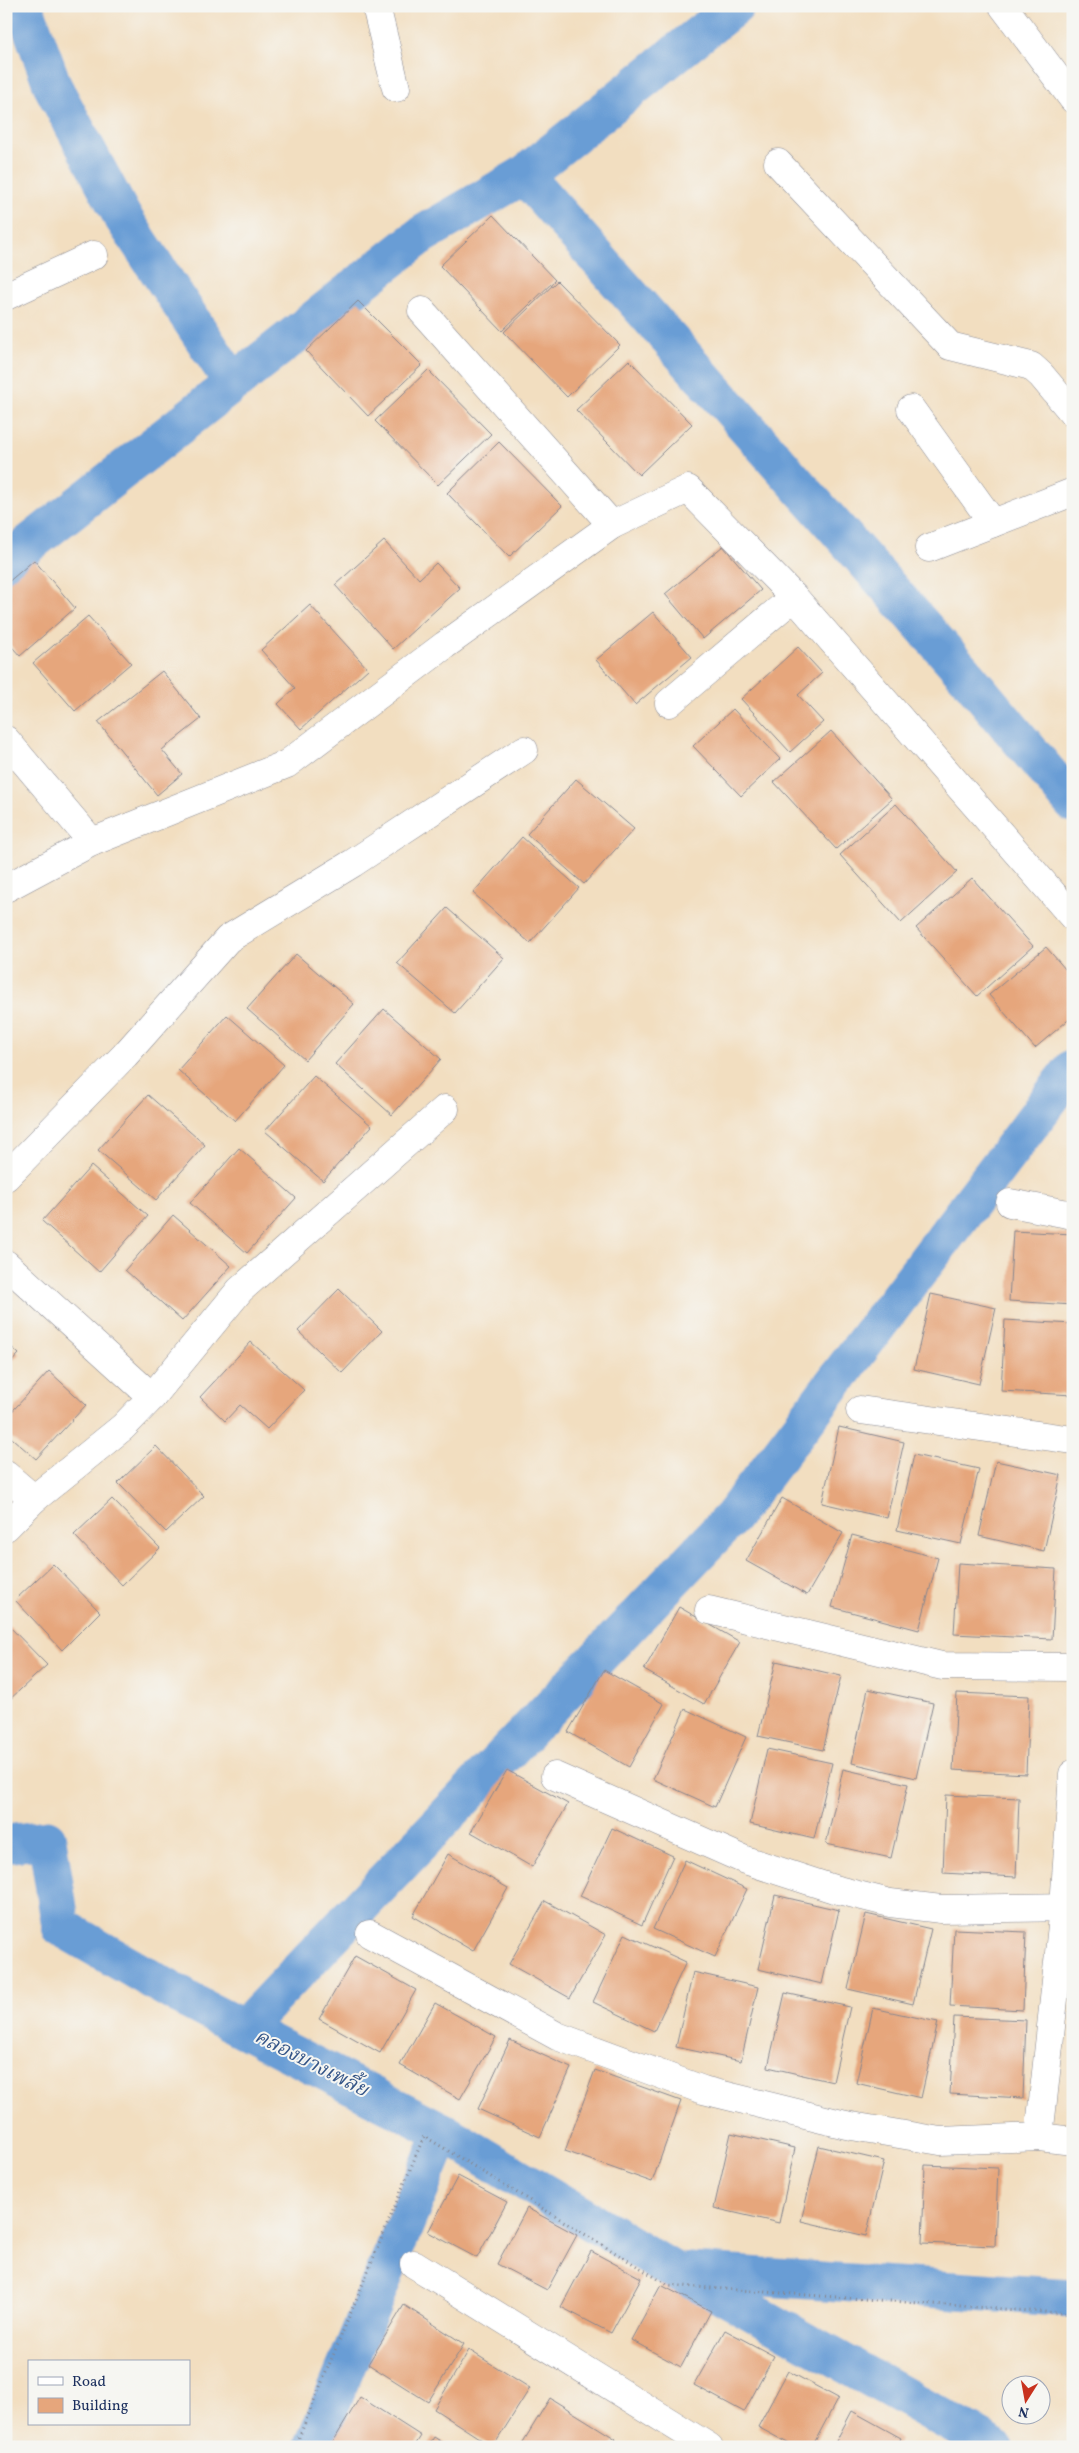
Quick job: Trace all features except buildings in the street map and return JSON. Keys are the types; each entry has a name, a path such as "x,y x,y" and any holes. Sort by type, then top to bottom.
{"street":[{"path":"376,6 396,88"},
{"path":"1003,6 1073,99"},
{"path":"778,162 950,346 1030,366 1073,412"},
{"path":"6,296 94,255"},
{"path":"422,312 612,525"},
{"path":"911,409 993,523"},
{"path":"6,888 92,842 287,764 445,645 612,525 688,489 794,597 1073,917"},
{"path":"928,548 1073,492"},
{"path":"669,703 794,597"},
{"path":"6,740 92,842"},
{"path":"6,1176 125,1055 228,939 353,863 524,750"},
{"path":"6,1527 34,1499 123,1427 152,1396 240,1290 445,1109"},
{"path":"1010,1203 1073,1215"},
{"path":"6,1264 152,1396"},
{"path":"860,1410 1073,1440"},
{"path":"6,1475 34,1499"},
{"path":"709,1610 942,1666 1073,1667"},
{"path":"1039,2137 1068,1907 1073,1774"},
{"path":"556,1776 746,1860 834,1889 890,1903 941,1909 1068,1907"},
{"path":"370,1934 557,2036 703,2090 846,2125 940,2141 1039,2137 1073,2141"},
{"path":"414,2264 709,2447"}],"path":[{"path":"295,2447 424,2136 668,2285 1073,2314"}],"waterway":[{"path":"24,6 53,87 122,216 233,383"},
{"path":"6,562 423,234 524,175 735,6"},
{"path":"524,175 966,675 1073,803"},
{"path":"243,2029 732,1517 1073,1068"},
{"name":"คลองบางเพลี้ย","path":"6,1844 47,1839 61,1927 189,2001 443,2132 672,2270 710,2288 994,2447"},
{"path":"313,2447 443,2132"},
{"path":"690,2272 1073,2298"}]}
